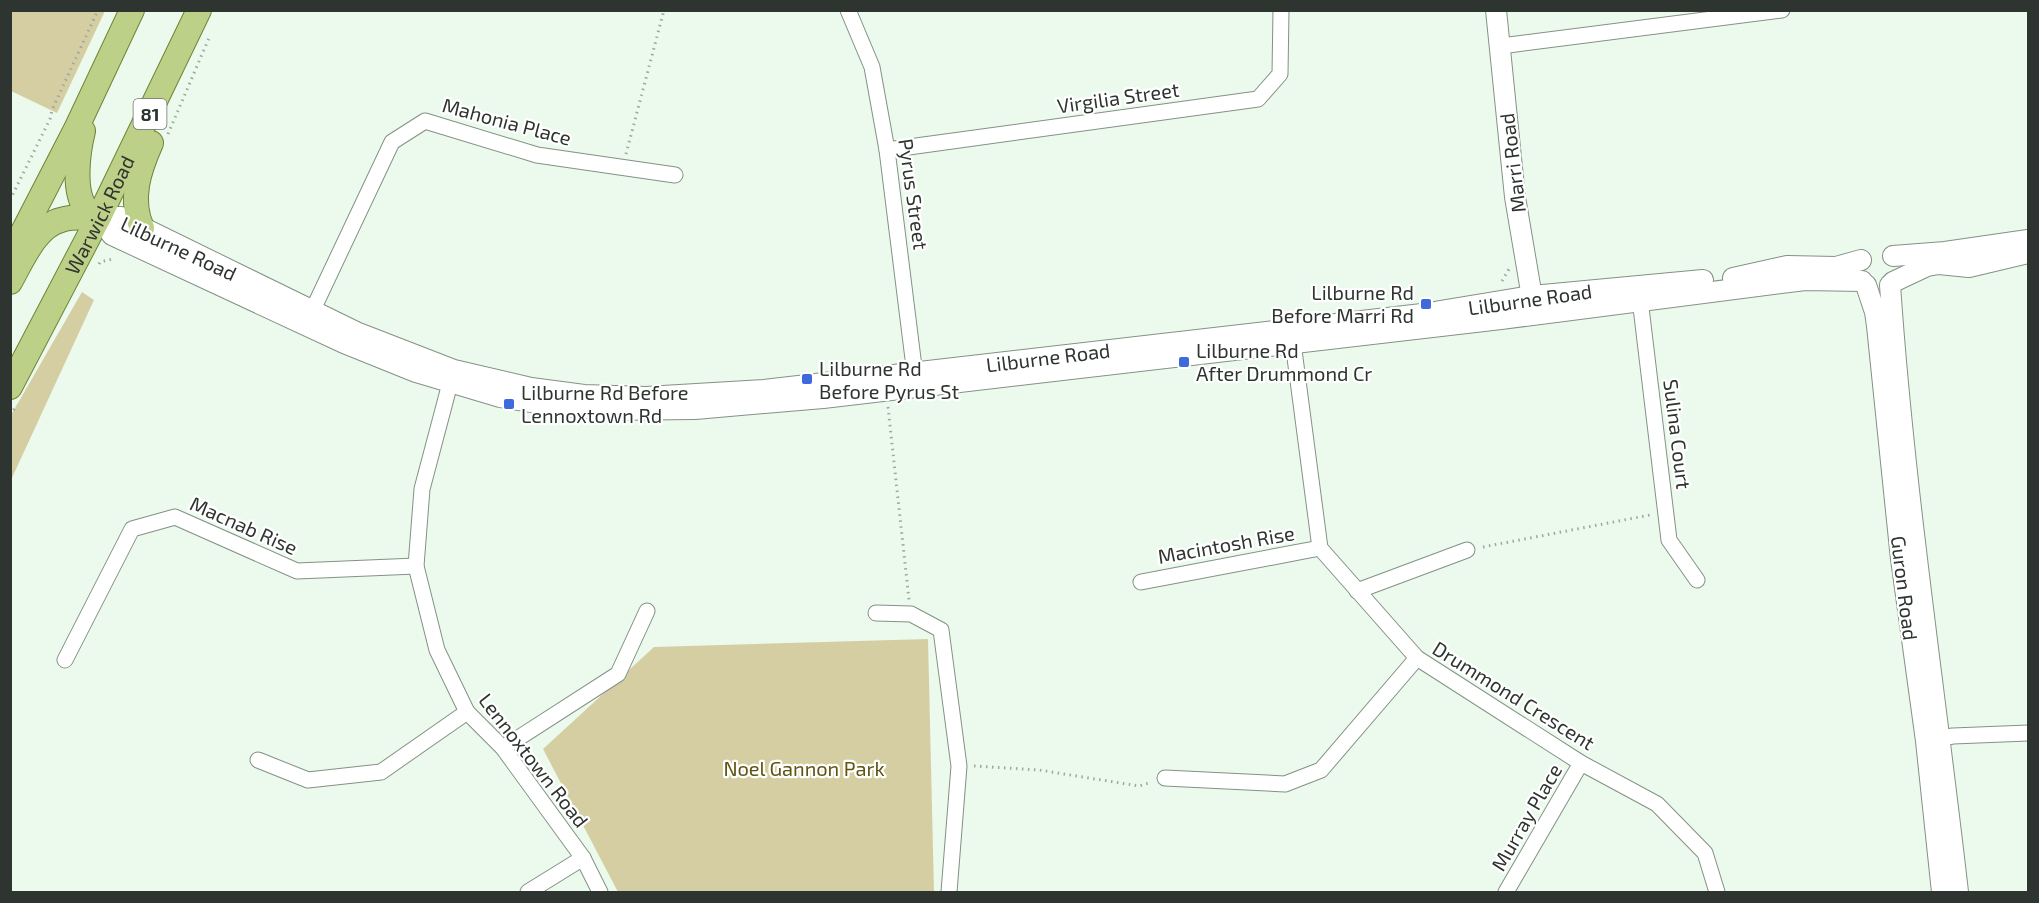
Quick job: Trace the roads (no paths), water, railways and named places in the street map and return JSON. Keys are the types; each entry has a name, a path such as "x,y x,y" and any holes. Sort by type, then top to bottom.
{"main road":[{"path":"10,257 100,79 132,10"},
{"path":"142,228 135,204 139,177 144,160 191,54 202,20"},
{"name":"Warwick Road","path":"10,387 202,20"},
{"path":"99,217 88,212 82,203 78,177 82,133 100,79"},
{"path":"10,282 41,231 62,219 99,217"}],"street":[{"name":"Pyrus Street","path":"848,10 872,67 888,150 915,381"},
{"name":"Virgilia Street","path":"888,150 1258,99 1280,74 1281,10"},
{"name":"Marri Road","path":"1496,10 1515,197 1533,306"},
{"path":"1501,46 1782,10"},
{"name":"Mahonia Place","path":"309,318 392,142 425,122 537,155 675,175"},
{"name":"Lilburne Road","path":"99,217 121,217 396,364 452,376 500,397 605,410 695,409 753,405 915,381 1640,293 1735,278 1787,266 1836,267 1861,260"},
{"name":"Lilburne Road","path":"99,217 112,235 309,318"},
{"path":"2028,240 1946,252 1893,256 1880,250 1866,254 1861,260 1859,274 1864,283 1878,289 1927,266 1939,264 1969,267 2028,253"},
{"path":"1892,284 1898,266 1893,256"},
{"name":"Lilburne Road","path":"1640,293 1805,280 1864,283"},
{"name":"Guron Road","path":"1864,283 1875,312 1877,326 1900,559 1958,892"},
{"name":"Guron Road","path":"1892,284 1907,489 1933,740 1942,892"},
{"name":"Sulina Court","path":"1640,293 1669,540 1697,580"},
{"path":"1292,336 1320,549"},
{"name":"Lennoxtown Road","path":"452,376 422,489 416,566 437,650 467,712 503,748 583,858 600,892"},
{"name":"Macnab Rise","path":"65,660 132,529 175,517 297,572 416,566"},
{"name":"Macintosh Rise","path":"1141,582 1320,549"},
{"name":"Drummond Crescent","path":"1320,549 1417,658 1581,763 1657,804 1705,853 1717,892"},
{"path":"1357,591 1467,550"},
{"path":"503,748 618,674 647,611"},
{"path":"876,613 910,614 941,630 959,766 949,892"},
{"path":"1165,778 1285,784 1321,770 1417,658"},
{"path":"258,760 308,780 381,772 467,712"},
{"path":"1933,740 1953,736 2028,733"},
{"name":"Murray Place","path":"1506,892 1581,763"},
{"path":"528,892 583,858"}],"place":[{"name":"Lilburne Rd Before Marri Rd","path":"1426,304"},
{"name":"Lilburne Rd After Drummond Cr","path":"1184,362"},
{"name":"Lilburne Rd Before Pyrus St","path":"807,379"},
{"name":"Lilburne Rd Before Lennoxtown Rd","path":"509,404"}],"park label":[{"name":"Noel Gannon Park","path":"804,768"}]}
